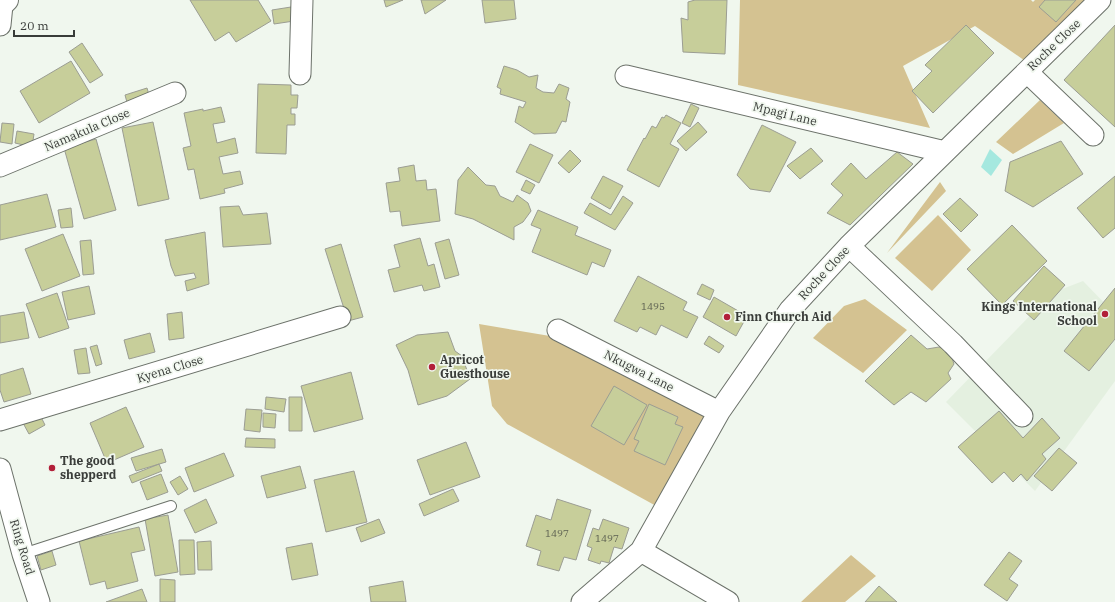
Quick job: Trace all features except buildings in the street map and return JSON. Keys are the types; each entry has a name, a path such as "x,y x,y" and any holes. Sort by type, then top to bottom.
{"street":[{"path":"300,74 302,0"},
{"name":"Roche Close","path":"582,602 641,551 719,412 790,310 849,246 1100,0"},
{"path":"1027,72 1093,136"},
{"name":"Mpagi Lane","path":"626,76 945,152"},
{"name":"Namakula Close","path":"0,166 175,93"},
{"path":"849,246 953,344 1022,416"},
{"name":"Kyena Close","path":"0,420 340,317"},
{"name":"Nkugwa Lane","path":"558,330 719,412"},
{"name":"Ring Road","path":"0,469 23,554 39,602"},
{"path":"641,551 728,602"}],"lane":[{"path":"23,554 171,506"}],"shaded area":[{"path":"740,0 1031,0 1033,2 1035,0 1087,0 1028,63 975,26 903,66 930,128 738,85"},
{"path":"1040,100 1064,123 1013,154 996,142"},
{"path":"940,182 946,191 887,253"},
{"path":"938,215 971,250 932,291 895,258"},
{"path":"1083,281 1115,314 1115,381 1035,491 946,402 1052,293"},
{"path":"865,299 907,330 863,373 813,338 844,306"},
{"path":"479,324 550,336 709,415 658,507 507,424 492,406"},
{"path":"851,555 876,576 845,602 801,602"}],"water":[{"path":"990,149 1002,160 991,176 981,167"}],"place":[{"name":"Kings International School","path":"1105,314"},
{"name":"Finn Church Aid","path":"727,317"},
{"name":"Apricot Guesthouse","path":"432,367"},
{"name":"The good shepperd","path":"52,468"}]}
